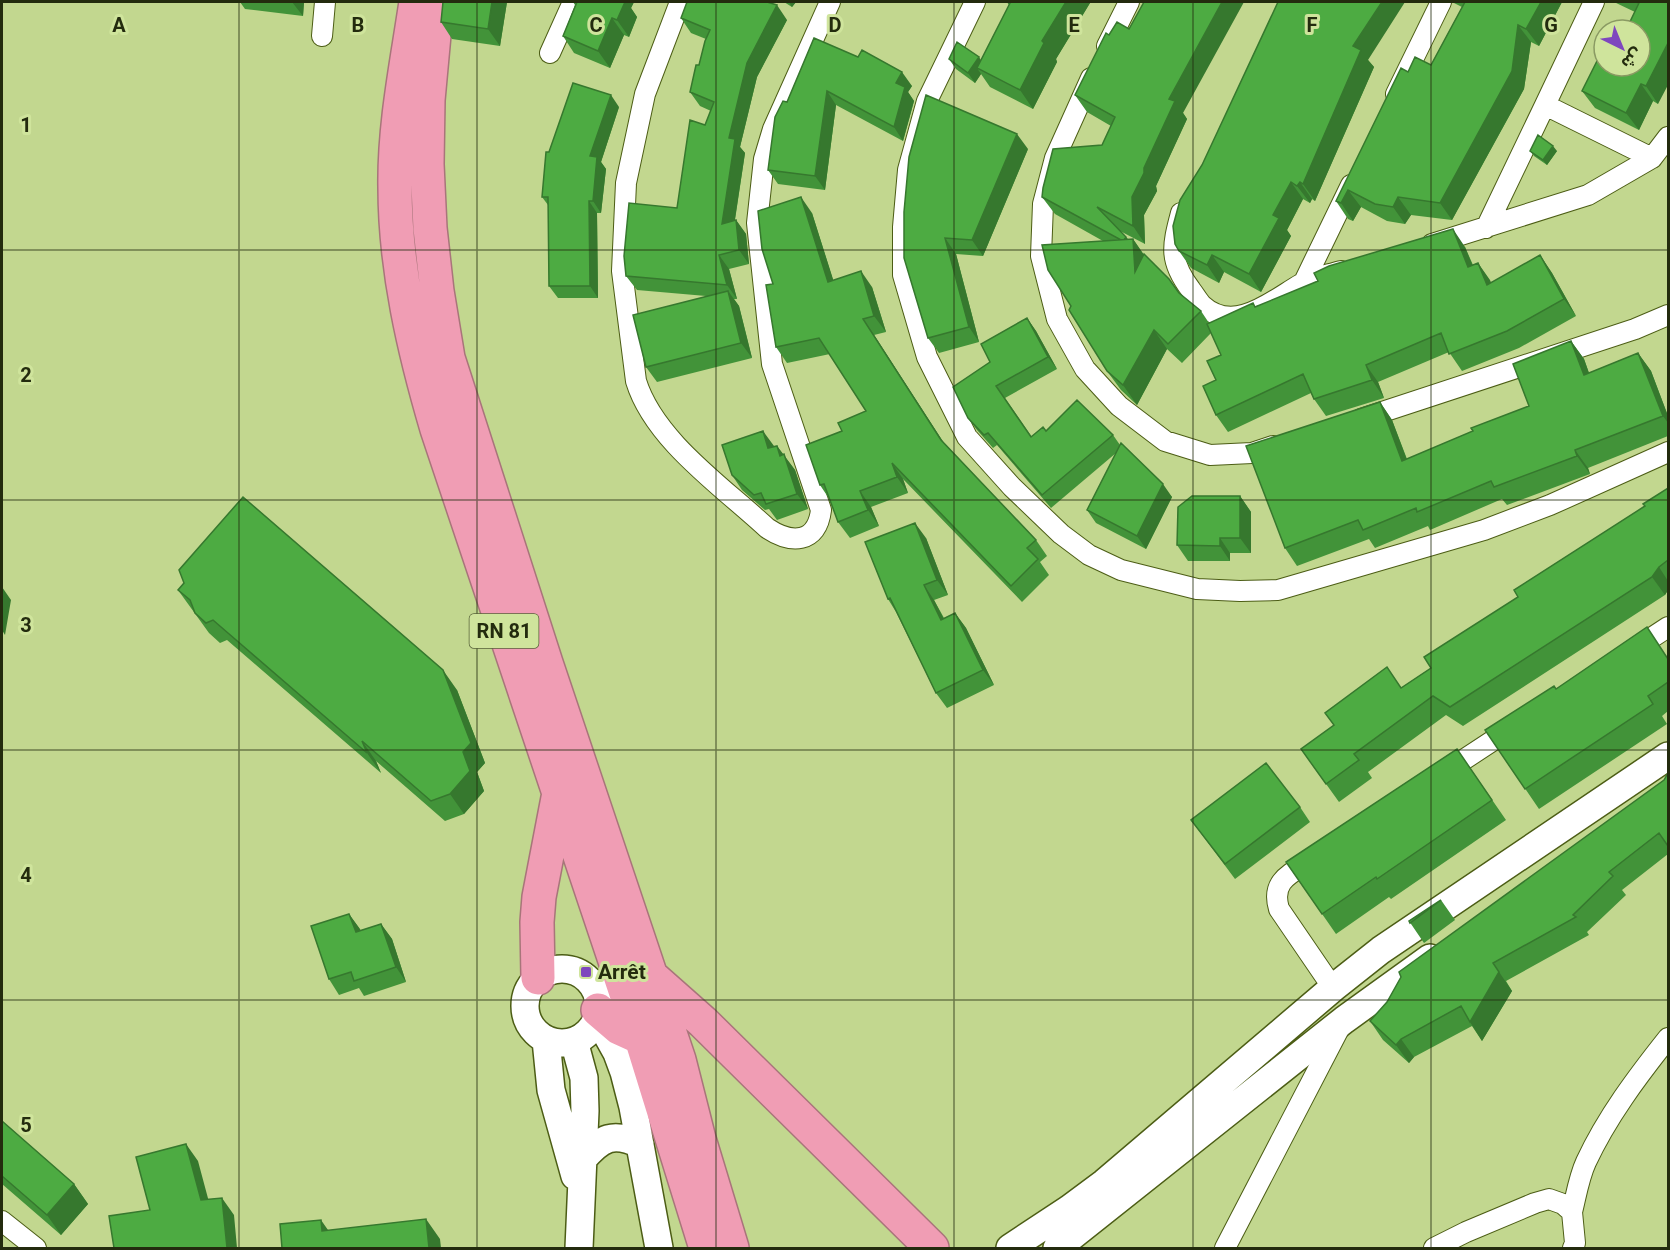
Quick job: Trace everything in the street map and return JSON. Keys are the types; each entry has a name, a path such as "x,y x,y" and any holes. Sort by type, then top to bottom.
{"highway":[{"name":"RN 81","path":"416,2 399,117 395,186 397,241 417,362 437,429 641,1038 718,1245"},
{"name":"RN 81","path":"438,2 428,99 427,164 430,228 448,358 546,663 679,1060 699,1139 718,1245"},
{"path":"538,978 539,897 559,793"},
{"path":"651,976 703,1022 932,1248"},
{"path":"588,1026 619,1028 641,1038"}],"street":[{"path":"322,36 326,2"},
{"path":"550,53 573,2"},
{"path":"680,2 645,94 626,183 622,271 636,381 641,397 677,446 766,528 778,536 792,540 806,537 814,531 820,520 821,510 772,364 757,223 764,159 773,129 830,2"},
{"path":"975,2 927,101 908,170 903,227 903,275 927,357 967,437 1061,534 1089,555 1121,570 1197,589 1278,590 1484,530 1550,505 1668,452"},
{"path":"1128,2 1059,148 1043,204 1041,256 1057,319 1085,369 1119,406 1165,441 1210,455 1252,453 1286,442"},
{"path":"1390,105 1441,2"},
{"path":"1486,228 1594,2"},
{"path":"1545,105 1652,158"},
{"path":"1418,249 1588,195 1652,158 1668,137"},
{"path":"1304,282 1359,168"},
{"path":"1192,195 1181,213 1173,243 1176,265 1186,284 1202,305 1216,314 1232,317 1241,315 1265,307 1304,282 1360,266"},
{"path":"1341,425 1635,329 1668,315"},
{"path":"1619,659 1668,627"},
{"path":"1431,780 1530,716"},
{"path":"1010,1248 1104,1183 1333,988 1381,950 1668,756"},
{"path":"1333,988 1279,909 1275,897 1277,886 1285,878 1334,846"},
{"path":"1057,1248 1344,1020 1449,944"},
{"path":"579,1248 584,1078 588,1026 597,998 593,986 584,977 573,971 561,969 548,972 538,978 530,988 525,999 525,1011 536,1033 546,1040 560,1043 588,1026"},
{"path":"1225,1248 1344,1020"},
{"path":"588,1026 602,1068 633,1107 659,1248"},
{"path":"1573,1248 1575,1243 1572,1212 1585,1164 1628,1089 1668,1038"},
{"path":"546,1040 551,1090 580,1194"},
{"path":"583,1159 601,1141 613,1137 625,1138 640,1144"},
{"path":"1434,1248 1466,1232 1549,1199 1563,1204 1572,1212"},
{"path":"2,1222 36,1248"}],"building":[{"path":"443,2 492,2 488,29 441,22"},
{"path":"577,2 625,2 617,20 612,18 598,51 563,36"},
{"path":"687,2 767,2 777,5 747,63 729,138 735,139 722,224 736,220 739,250 719,255 727,285 626,276 624,256 629,203 677,208 690,120 705,125 714,102 690,92 696,65 699,65 710,30 681,18"},
{"path":"1007,2 1066,2 1042,41 1044,43 1020,90 977,68 1010,3"},
{"path":"1144,2 1222,2 1169,99 1175,101 1132,197 1133,226 1097,207 1126,237 1121,240 1042,197 1053,149 1102,145 1115,117 1075,95 1106,33 1109,35 1117,22 1129,29"},
{"path":"1278,2 1382,2 1353,46 1361,50 1303,184 1300,182 1297,186 1291,182 1273,215 1279,218 1249,274 1212,255 1207,265 1179,251 1175,244 1173,226 1180,200 1202,165"},
{"path":"1465,2 1541,2 1526,29 1518,25 1512,71 1440,203 1398,197 1393,207 1375,204 1348,190 1341,203 1336,201 1401,68 1408,72 1415,57 1431,65"},
{"path":"1636,2 1668,2 1668,43 1652,74 1652,18 1632,18 1639,3"},
{"path":"814,38 858,57 862,50 902,72 896,83 905,87 894,127 827,91 815,176 768,170 775,117 783,101 787,102"},
{"path":"957,42 979,57 968,73 949,59"},
{"path":"1592,71 1592,78 1650,78 1646,86 1641,84 1626,113 1582,91"},
{"path":"573,83 611,95 590,156 597,157 593,201 589,201 590,286 549,286 548,197 542,197 546,152 549,152"},
{"path":"926,95 1017,134 972,240 945,238 969,327 928,338 904,258 904,212 909,157"},
{"path":"1538,135 1553,146 1543,160 1530,151"},
{"path":"801,197 828,282 861,271 874,316 863,319 941,440 1036,540 1027,548 1038,559 1011,586 892,463 897,477 860,491 868,510 838,522 824,484 820,485 806,445 842,431 838,423 866,411 819,338 776,347 766,285 773,284 762,249 758,211"},
{"path":"1453,229 1468,267 1478,263 1487,285 1540,255 1564,299 1507,331 1449,354 1441,333 1366,365 1372,380 1314,399 1303,374 1216,415 1203,386 1216,380 1207,361 1221,355 1207,324 1253,303 1255,307 1318,281 1314,273 1329,266"},
{"path":"1133,239 1135,272 1144,254 1169,279 1179,293 1201,311 1168,344 1154,330 1123,385 1107,371 1069,310 1071,306 1048,270 1042,245"},
{"path":"728,291 741,343 646,367 633,315"},
{"path":"1027,318 1048,357 996,386 1031,437 1043,427 1046,431 1077,400 1113,435 1042,495 988,433 984,435 968,418 953,387 990,362 981,344"},
{"path":"1571,341 1584,375 1638,353 1663,416 1575,450 1577,456 1494,487 1491,481 1417,512 1416,508 1363,530 1358,520 1285,548 1246,446 1380,402 1402,461 1473,431 1471,428 1529,406 1513,364"},
{"path":"763,431 768,448 777,446 780,456 784,454 797,494 766,504 761,493 754,495 732,475 722,445"},
{"path":"1121,443 1163,484 1137,536 1087,510"},
{"path":"1668,488 1668,560 1652,577 1450,707 1433,696 1354,754 1359,760 1326,784 1301,749 1334,725 1325,713 1387,667 1401,688 1431,668 1424,657 1518,597 1514,590 1645,506 1643,504"},
{"path":"1192,496 1240,496 1240,538 1220,538 1220,546 1177,545 1178,507"},
{"path":"243,497 443,670 471,743 463,752 470,771 450,794 431,801 362,741 367,753 213,620 206,623 195,613 190,600 178,590 184,583 179,570"},
{"path":"915,523 937,580 924,585 941,620 955,613 983,670 936,693 890,598 888,599 865,542"},
{"path":"1647,627 1668,659 1668,682 1648,696 1653,704 1525,789 1485,730 1554,686 1556,689"},
{"path":"1457,749 1492,800 1322,914 1286,862"},
{"path":"1266,763 1300,807 1225,864 1191,820"},
{"path":"1668,773 1668,846 1659,833 1609,872 1613,876 1573,915 1576,917 1493,963 1499,972 1470,1022 1461,1006 1401,1039 1396,1045 1370,1021 1387,1002 1401,977 1399,972 1664,780"},
{"path":"1441,900 1410,923 1409,921"},
{"path":"349,914 356,932 381,924 396,967 354,981 351,972 329,979 311,926"},
{"path":"2,1121 74,1184 47,1215 2,1176"},
{"path":"186,1144 201,1200 222,1198 227,1248 114,1248 109,1216 150,1210 136,1157"},
{"path":"426,1219 429,1248 282,1248 280,1224 321,1220 322,1231"}],"place":[{"name":"Arrêt","path":"586,972"}]}
